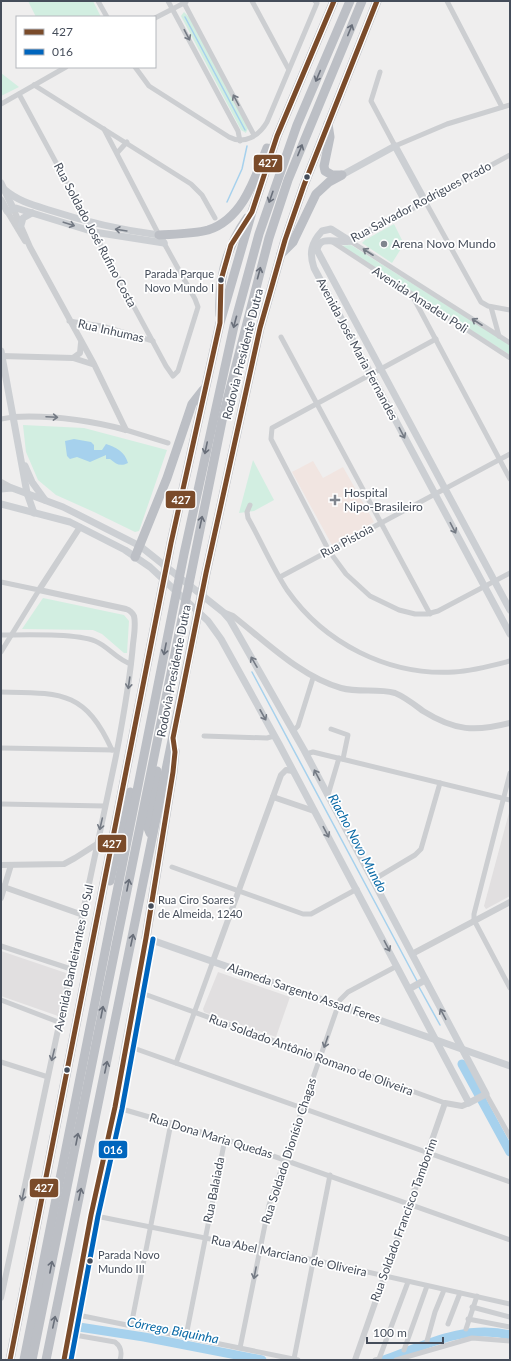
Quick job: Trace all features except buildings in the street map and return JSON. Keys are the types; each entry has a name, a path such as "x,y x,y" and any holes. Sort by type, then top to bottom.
{"highway":[{"path":"10,1360 171,544 220,323 219,298 221,280 231,245 252,212 276,136 334,1"},
{"name":"Rodovia Presidente Dutra","path":"24,1360 172,611 220,384 258,234 297,125 350,1"},
{"name":"Rodovia Presidente Dutra","path":"32,1360 223,416 269,238 288,180 362,1"},
{"name":"Rodovia Presidente Dutra","path":"46,1360 206,573 260,328 280,255 304,185 377,1"},
{"path":"328,122 330,137 324,166 325,170 332,175 342,175"},
{"path":"161,239 208,230 228,220 246,196 268,146 276,136"},
{"path":"280,255 293,242 305,213 316,194 329,182 342,175"},
{"path":"135,557 192,404 206,388"},
{"path":"146,938 174,772 175,752 172,738"},
{"path":"90,950 96,938 140,750 147,740"},
{"path":"152,838 148,828 160,751 157,740"}],"main road":[{"path":"342,175 395,146 425,201"},
{"path":"1,183 5,190 10,208"},
{"path":"5,190 20,200 89,223 161,239"},
{"path":"1,200 10,208 32,213 94,232 161,239"},
{"path":"10,208 20,200"},
{"name":"Rua Salvador Rodrigues Prado","path":"330,241 337,243 350,241 425,201"},
{"path":"20,225 23,218 32,213"},
{"name":"Avenida José Maria Fernandes","path":"350,241 331,229 322,231 313,243 311,249 310,256 314,268 510,634"},
{"name":"Avenida José Maria Fernandes","path":"330,241 322,241 318,245 317,250 510,610"},
{"path":"314,268 324,263"},
{"path":"1,354 27,493 34,513"},
{"path":"21,457 32,482 45,500"},
{"path":"1,489 12,488 63,507 140,546 155,556 223,612 230,620 306,754 485,1095"},
{"path":"1,504 54,518 80,527 135,557 150,567 208,621 219,635 357,889 397,966 411,988 436,1039 471,1102"},
{"path":"54,518 61,514 63,507"},
{"path":"80,527 86,525 98,531 107,528"},
{"path":"64,1360 91,1215 115,1107 125,1045 146,938"},
{"name":"Alameda Sargento Assad Feres","path":"146,938 510,1066"},
{"path":"411,988 424,981"},
{"name":"Rua Soldado Antônio Romano de Oliveira","path":"471,1102 485,1095"}],"street":[{"path":"98,1 106,16"},
{"path":"168,1 238,131 240,141"},
{"path":"252,1 288,68"},
{"path":"447,1 502,107"},
{"path":"156,18 185,2 254,135"},
{"path":"136,68 149,86 229,137 240,141 246,140 254,135 267,122 316,2"},
{"path":"1,104 64,68"},
{"path":"380,72 371,101 395,146 447,124 510,105"},
{"path":"34,85 126,142 195,188 202,195 215,218"},
{"name":"Rua Soldado José Rufino Costa","path":"19,94 153,341 172,375 175,376 177,374 198,307 161,239"},
{"path":"104,129 161,239"},
{"path":"117,153 126,142"},
{"name":"Rua Salvador Rodrigues Prado","path":"425,201 510,154"},
{"path":"425,201 481,302 491,307 510,310"},
{"path":"10,208 30,247"},
{"path":"10,208 69,321 94,364 126,430"},
{"name":"Avenida Amadeu Poli","path":"330,241 508,356"},
{"name":"Avenida Amadeu Poli","path":"350,241 510,343"},
{"path":"412,294 510,479"},
{"path":"491,307 499,336"},
{"path":"424,316 426,310 433,308"},
{"name":"Rua Inhumas","path":"69,321 102,326 153,341"},
{"path":"282,337 316,404 430,614"},
{"path":"436,339 272,428 271,439 329,550 346,574 370,596 407,613 430,614 510,573"},
{"path":"73,358 80,353 81,343"},
{"path":"1,354 73,358 94,364"},
{"path":"508,356 510,362"},
{"path":"1,418 58,417 90,421 168,443"},
{"path":"435,494 510,454"},
{"path":"1,482 12,488"},
{"name":"Rua Pistoia","path":"280,577 435,494"},
{"path":"250,505 247,512 248,518 280,577 291,594 310,618 346,647 368,657 408,669 452,672 477,669 510,661"},
{"path":"1,652 80,527"},
{"path":"1,582 39,590"},
{"name":"Avenida Bandeirantes do Sul","path":"1,1298 61,1023 105,806 114,750 131,664 134,616 126,609 39,590"},
{"path":"223,612 233,616 314,678 347,690 384,691 396,694 432,716 452,726 478,730 510,723"},
{"path":"1,635 88,639 106,646 125,662 131,664"},
{"path":"293,730 298,726 314,678"},
{"path":"1,692 46,693 73,701 90,712 114,750"},
{"path":"328,796 348,734 331,729"},
{"path":"204,736 267,738 274,736"},
{"path":"1,748 114,750"},
{"path":"306,754 313,752 510,800"},
{"path":"176,1063 283,772 286,770 293,771"},
{"path":"510,773 474,914 474,920 510,988"},
{"path":"373,880 411,858 421,848 440,783"},
{"path":"273,797 314,810"},
{"path":"1,804 105,806"},
{"path":"1,865 64,864 97,844"},
{"path":"1,898 3,886 11,865"},
{"path":"172,867 303,914 311,914 357,889"},
{"path":"3,886 83,915"},
{"path":"412,954 510,902"},
{"path":"1,946 71,969"},
{"name":"Rua Soldado Dionísio Chagas","path":"240,1348 269,1205 284,1159 321,1059 341,997 397,966"},
{"name":"Rua Soldado Antônio Romano de Oliveira","path":"136,991 445,1103 462,1106 471,1102"},
{"path":"1,1000 61,1023"},
{"path":"125,1045 510,1182"},
{"path":"1,1062 48,1077"},
{"path":"485,1095 510,1138"},
{"name":"Rua Soldado Francisco Tamborim","path":"355,1360 445,1103"},
{"name":"Rua Dona Maria Quedas","path":"115,1107 224,1139 284,1159 510,1240"},
{"path":"131,1326 171,1123"},
{"name":"Rua Balaiada","path":"186,1336 224,1139"},
{"path":"73,1314 186,1336 296,1360 330,1175"},
{"name":"Rua Abel Marciano de Oliveira","path":"91,1215 314,1260 510,1304"},
{"path":"375,1360 379,1359 408,1282"},
{"path":"404,1350 427,1286"},
{"path":"427,1341 435,1312 444,1290"},
{"path":"448,1324 460,1293"},
{"path":"466,1329 472,1307 477,1296"},
{"path":"472,1307 510,1317"},
{"path":"468,1319 510,1327"},
{"path":"69,1334 115,1342 118,1344 122,1352 120,1360"},
{"path":"396,1360 472,1338 510,1341"}],"shaded area":[{"name":"Hospital Nipo-Brasileiro","path":"313,461 323,478 343,467 374,522 332,545 292,472"},
{"path":"510,809 510,896 486,909 484,906"},
{"path":"1,951 66,973 58,1016 1,996"},
{"path":"218,972 290,997 276,1037 204,1012 203,1009"}],"green space":[{"path":"28,1 93,1 100,16 36,16"},
{"path":"184,12 189,17 248,128 246,133 241,130 181,16"},
{"path":"1,73 19,87 1,96"},
{"name":"Arena Novo Mundo","path":"394,224 404,244 392,263 362,243"},
{"path":"351,245 510,345 510,355 339,246"},
{"path":"23,425 84,428 167,450 139,531 135,532 56,495 38,480 26,452"},
{"path":"253,460 274,500 254,511 239,513"},
{"path":"43,598 124,615 129,621 127,653 124,653 102,634 93,630 22,629"}],"water":[{"path":"74,439 91,442 94,445 94,450 102,450 106,444 120,450 127,459 128,463 123,465 118,464 110,459 106,459 106,455 90,462 77,457 70,459 67,456 65,441"}],"waterway":[{"path":"185,17 245,130"},
{"path":"227,202 242,169 247,146"},
{"name":"Riacho Novo Mundo","path":"252,672 417,981"},
{"name":"Riacho Novo Mundo","path":"419,987 440,1025"},
{"name":"Riacho Novo Mundo","path":"462,1064 510,1152"},
{"name":"Córrego Biquinha","path":"79,1327 144,1337 262,1360"},
{"name":"Córrego Biquinha","path":"384,1360 430,1343 462,1334 494,1332 510,1335"}],"transit line":[{"name":"427","path":"10,1360 171,543 220,323 221,280 231,245 252,212 277,136 334,1"},
{"name":"427","path":"64,1360 91,1215 115,1107 146,938 173,772 175,752 173,738 206,573 260,328 285,240 304,185 377,1"},
{"name":"016","path":"71,1360 98,1216 122,1109 153,939"}],"place":[{"name":"Arena Novo Mundo","path":"384,244"},
{"name":"Parada Parque Novo Mundo I","path":"221,280"},
{"name":"Hospital Nipo-Brasileiro","path":"335,500"},
{"name":"Rua Ciro Soares de Almeida, 1240","path":"151,906"},
{"name":"Parada Novo Mundo III","path":"90,1261"}]}
